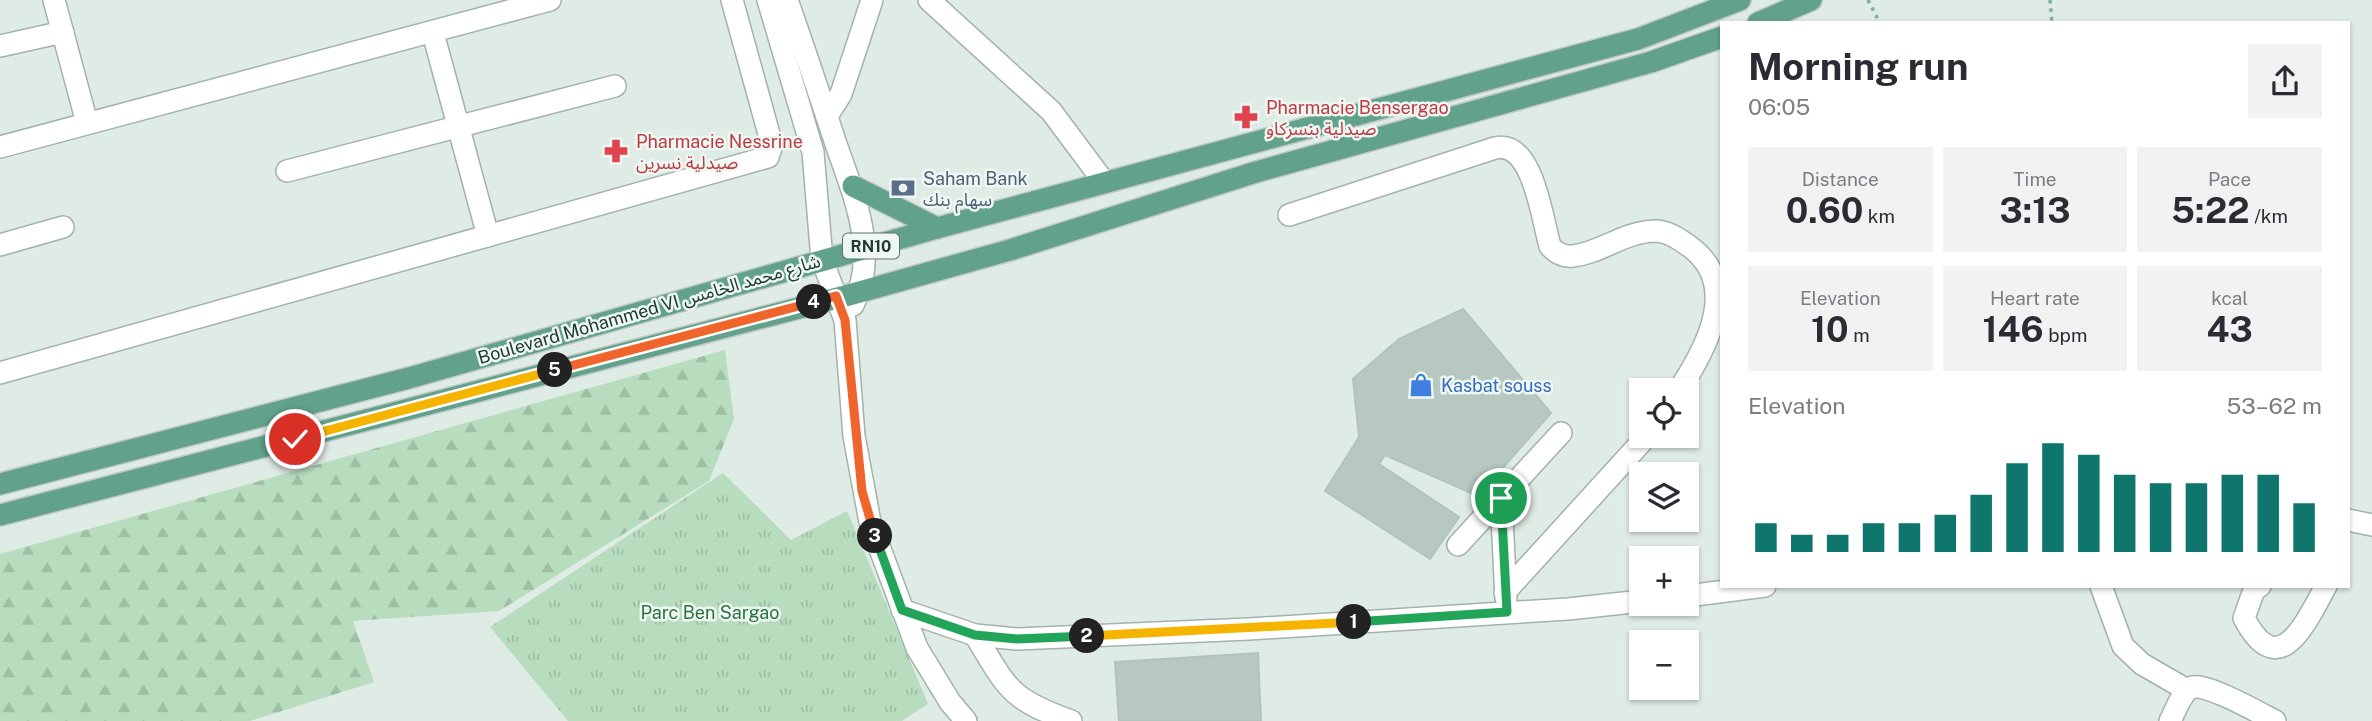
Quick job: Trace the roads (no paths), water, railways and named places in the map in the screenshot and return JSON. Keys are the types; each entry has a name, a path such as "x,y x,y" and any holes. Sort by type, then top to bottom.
{"main road":[{"name":"Boulevard Mohammed VI شارع محمد الخامس","path":"0,484 409,378 864,248 1638,39 1740,0"},
{"path":"1763,21 1811,0"},
{"name":"Boulevard Mohammed VI شارع محمد الخامس","path":"0,515 836,296 860,292 1010,250 1256,172 1651,62 1720,38"},
{"path":"853,186 937,228"}],"street":[{"path":"54,0 87,123"},
{"path":"0,147 550,0"},
{"path":"0,373 768,157 772,145 732,0"},
{"path":"768,0 813,152 822,260 845,320 862,491 902,610 925,663 966,721"},
{"path":"787,0 853,186 864,248 860,292 845,320"},
{"path":"827,116 841,94 872,0"},
{"path":"929,0 1051,111 1104,182"},
{"path":"0,46 63,32"},
{"path":"433,33 456,126 488,236"},
{"path":"287,171 615,86"},
{"path":"1289,215 1495,148 1503,146 1515,150 1528,167 1549,246 1554,251 1564,256 1575,256 1635,233 1659,231 1676,237 1698,253 1710,272 1716,293 1716,317 1696,364 1687,378"},
{"path":"0,245 63,227"},
{"path":"1458,545 1561,433"},
{"path":"1506,602 1637,448"},
{"path":"1501,498 1506,602"},
{"path":"1699,594 1749,588"},
{"path":"2102,588 2123,646 2142,664 2187,690"},
{"path":"2257,588 2244,618 2253,635 2268,646 2282,648 2294,641 2325,588"},
{"path":"902,610 975,635 1017,639 1506,602 1629,601"},
{"path":"975,635 1009,690 1038,709 1071,721"},
{"path":"2170,721 2187,690 2194,686 2208,689 2276,721"}],"place":[{"name":"Pharmacie Bensergao صيدلية بنسركاو","path":"1246,117"},
{"name":"Pharmacie Nessrine صيدلية نسرين","path":"616,151"},
{"name":"Saham Bank سهام بنك","path":"903,188"},
{"name":"Kasbat souss","path":"1421,385"}],"park label":[{"name":"Parc Ben Sargao","path":"710,612"}]}
